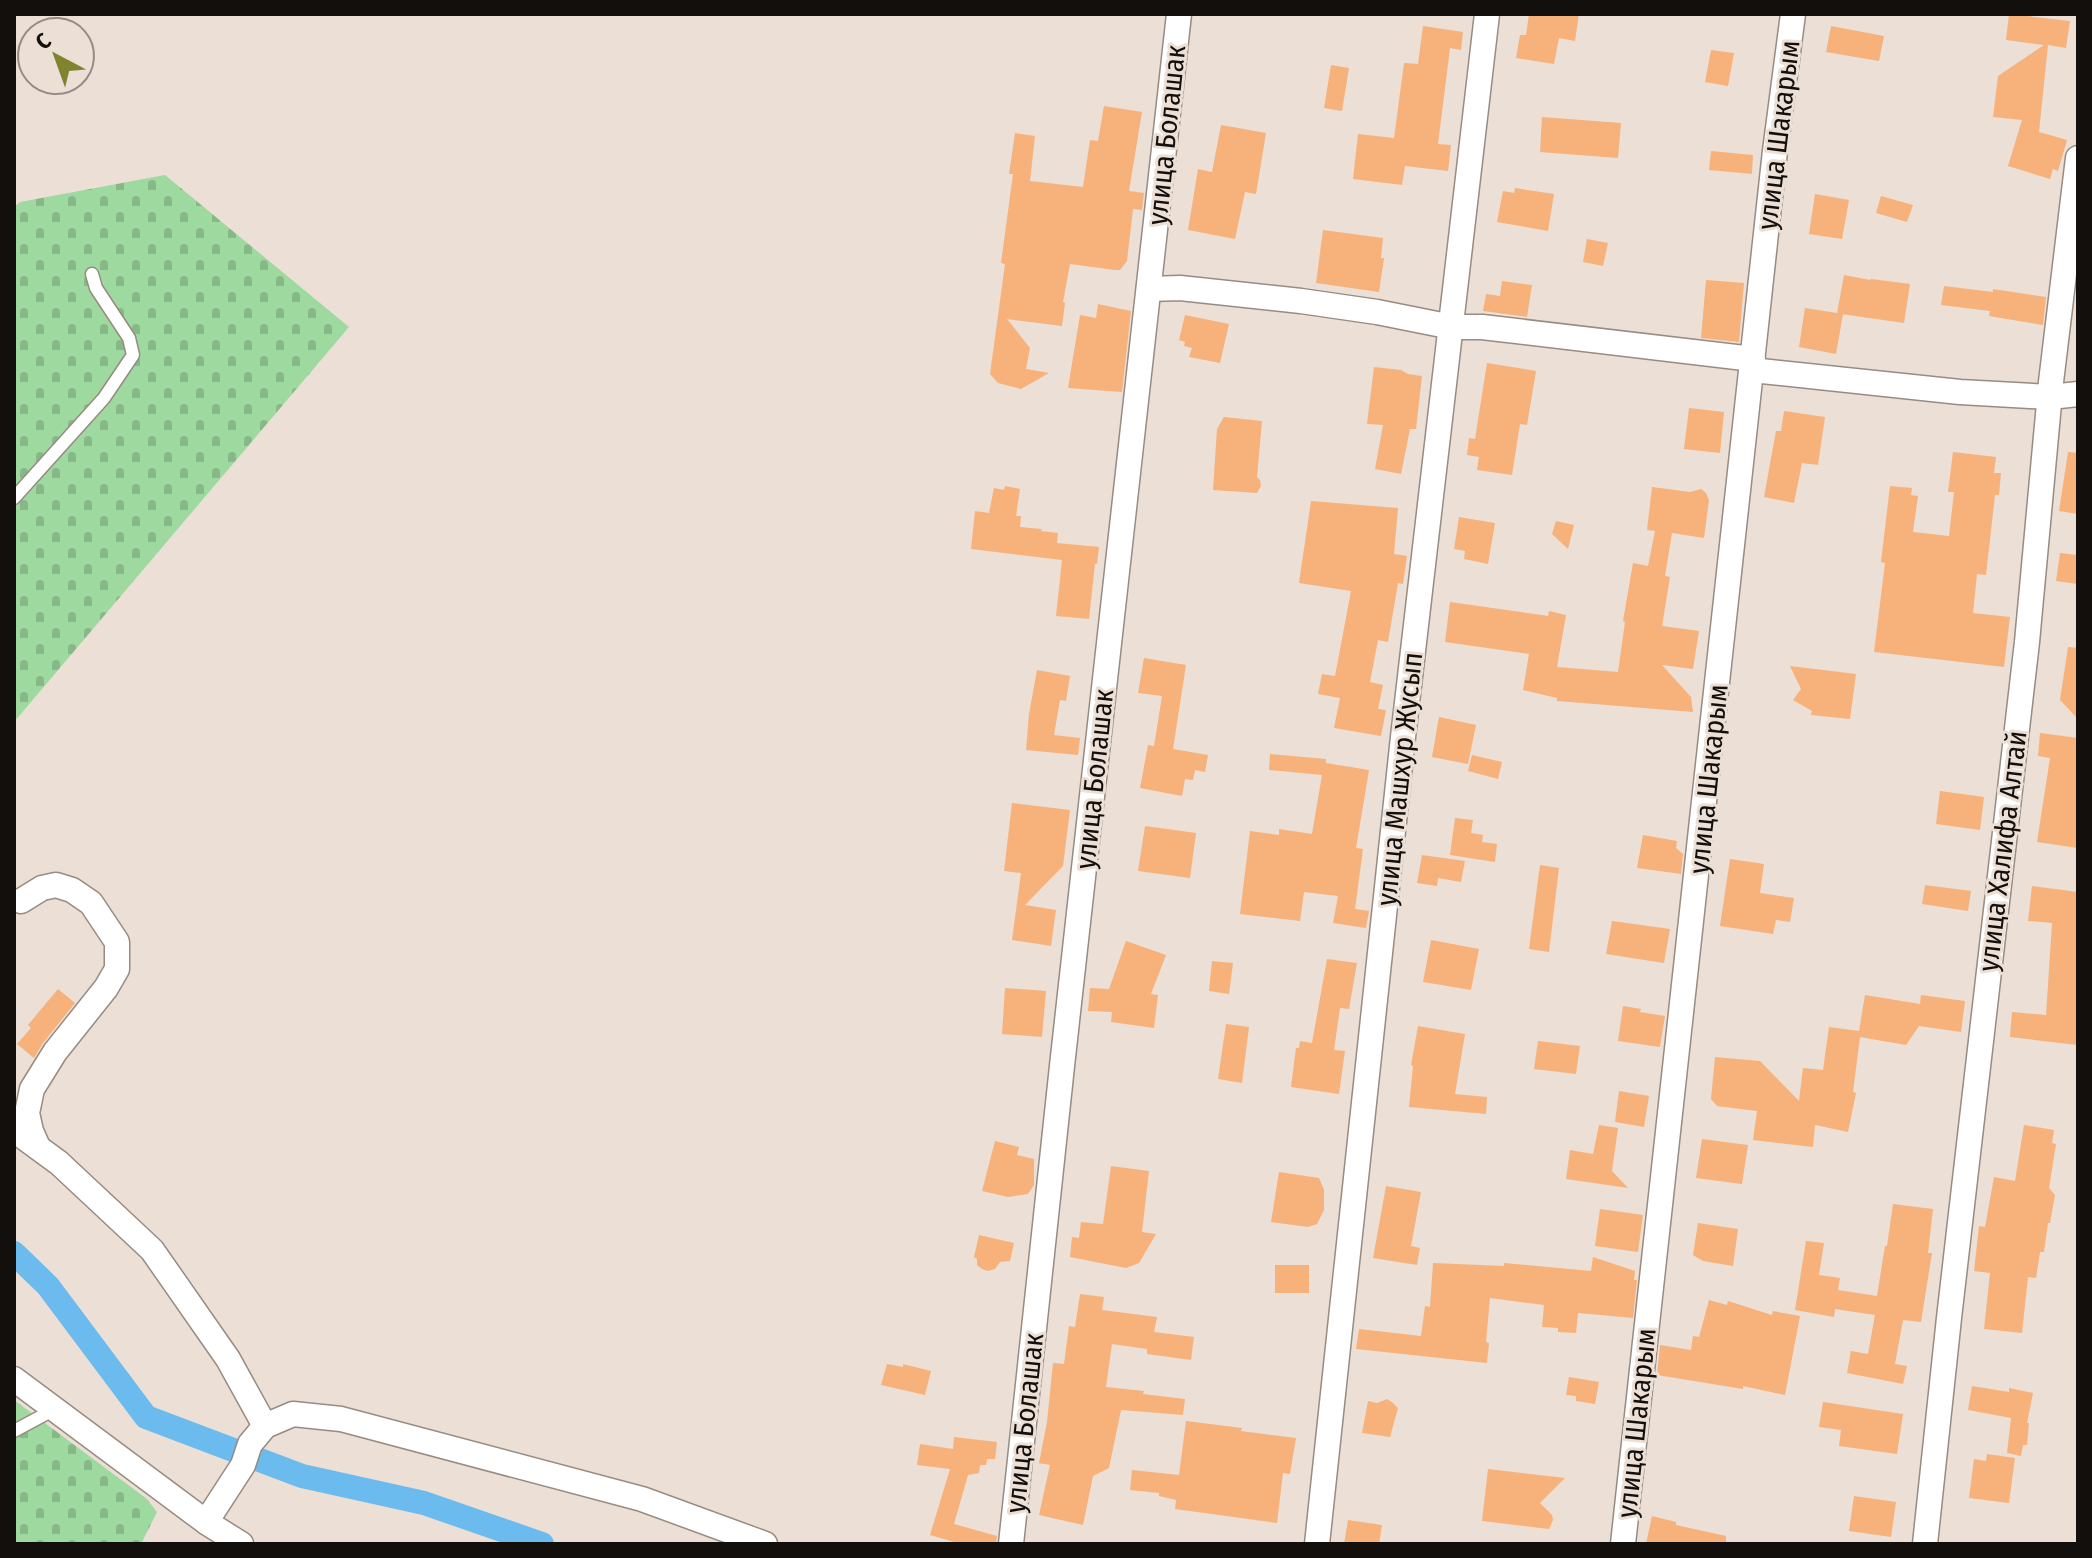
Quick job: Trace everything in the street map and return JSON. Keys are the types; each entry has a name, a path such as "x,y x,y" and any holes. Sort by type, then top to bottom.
{"street":[{"name":"улица Болашак","path":"1011,1544 1179,14"},
{"name":"улица Машхур Жусып","path":"1317,1544 1403,737 1487,14"},
{"name":"улица Шакарым","path":"1623,1544 1775,151 1793,14"},
{"name":"улица Халифа Алтай","path":"1925,1544 2027,642 2050,397 2078,158"},
{"path":"1149,289 1180,288 1301,301 1452,327 1482,327 1960,392 2050,397 2078,394"},
{"path":"21,901 42,888 56,885 72,890 91,903 117,942 117,969 106,988 55,1052 32,1089 27,1113 38,1147"},
{"path":"14,1130 59,1163 152,1250 228,1359 253,1445"},
{"path":"14,1379 206,1522 241,1544"},
{"path":"206,1522 253,1445 293,1414 341,1419 642,1499 765,1544"}],"lane":[{"path":"14,498 104,398 133,355 129,338 96,288 92,274"},
{"path":"14,1431 53,1410"}],"green space":[{"path":"165,175 349,327 14,722 14,207 20,202"},
{"path":"14,1400 147,1499 157,1512 141,1544 14,1544"}],"building":[{"path":"1529,14 1579,14 1575,41 1559,38 1554,64 1516,58 1520,35 1526,35"},
{"path":"2009,14 2070,21 2066,48 2048,45 2039,132 2067,140 2058,171 2053,169 2050,179 2008,166 2022,120 1993,117 1998,76 2044,45 2006,40"},
{"path":"1423,26 1463,32 1461,50 1450,48 1438,144 1451,145 1448,171 1405,166 1402,185 1353,179 1358,134 1394,138 1404,63 1418,64"},
{"path":"1831,26 1884,36 1879,61 1826,52"},
{"path":"1711,50 1734,53 1728,86 1705,82"},
{"path":"1331,65 1349,68 1342,111 1324,108"},
{"path":"1104,106 1142,112 1129,191 1144,193 1142,210 1133,209 1127,261 1120,270 1070,264 1062,326 1007,319 1030,348 1026,369 1049,373 1021,389 998,383 990,374 1005,264 1001,263 1013,174 1009,174 1015,133 1035,136 1030,181 1083,187 1090,140 1098,141"},
{"path":"1542,117 1621,123 1618,158 1540,152"},
{"path":"1221,125 1266,133 1256,194 1245,192 1235,239 1188,230 1198,169 1212,172"},
{"path":"1711,151 1753,155 1752,174 1709,170"},
{"path":"1515,188 1554,194 1548,231 1497,222 1503,191 1514,193"},
{"path":"1815,194 1849,200 1842,239 1809,234"},
{"path":"1881,196 1913,205 1907,222 1876,213"},
{"path":"1323,230 1383,238 1381,258 1384,258 1379,292 1316,283"},
{"path":"1587,239 1608,243 1603,266 1583,262"},
{"path":"1844,275 1910,284 1904,323 1843,314 1836,354 1799,347 1805,308 1837,313"},
{"path":"1706,280 1744,283 1739,342 1701,338"},
{"path":"1502,281 1532,285 1527,317 1483,311 1486,294 1500,296"},
{"path":"1944,286 2046,297 2043,325 1989,316 1990,311 1941,305"},
{"path":"1098,304 1131,311 1122,392 1068,388 1080,315 1096,318"},
{"path":"1185,315 1229,324 1220,363 1189,357 1192,348 1184,346 1185,342 1179,340"},
{"path":"1487,363 1536,371 1527,425 1520,424 1512,475 1477,470 1479,457 1467,455 1469,438 1475,439"},
{"path":"1374,367 1422,376 1416,429 1410,429 1401,474 1375,469 1383,425 1367,424"},
{"path":"1689,408 1724,412 1720,453 1684,449"},
{"path":"1784,411 1825,417 1818,465 1802,463 1794,503 1764,497 1776,431 1781,431"},
{"path":"1224,417 1262,421 1257,477 1261,486 1257,493 1213,490 1217,429"},
{"path":"1953,452 1996,457 1994,473 2001,473 1999,495 1995,495 1986,575 1977,574 1973,613 2010,617 2004,667 1874,652 1885,563 1881,562 1890,486 1912,488 1911,495 1918,496 1913,532 1949,536 1954,492 1948,492"},
{"path":"2068,452 2078,453 2078,514 2059,511"},
{"path":"1005,486 1020,489 1016,516 1021,516 1020,527 1058,533 1057,543 1099,547 1089,619 1056,616 1062,560 971,549 975,511 989,513 994,488 1004,490"},
{"path":"1652,487 1690,492 1701,489 1709,500 1704,538 1672,533 1665,576 1670,577 1662,626 1699,631 1693,669 1662,665 1691,697 1693,712 1557,701 1557,698 1523,690 1529,654 1445,642 1450,602 1548,616 1549,611 1566,615 1557,667 1618,672 1633,563 1648,566 1655,531 1647,530"},
{"path":"1311,501 1398,508 1394,554 1407,556 1403,584 1398,583 1388,642 1378,640 1370,682 1383,685 1378,709 1386,710 1381,736 1334,728 1340,698 1318,694 1322,674 1335,676 1351,591 1299,583"},
{"path":"1459,517 1495,523 1488,564 1464,559 1465,551 1454,549"},
{"path":"1556,521 1574,525 1568,549 1552,534"},
{"path":"2060,553 2078,555 2078,584 2056,581"},
{"path":"2068,647 2078,648 2078,719 2060,700"},
{"path":"1144,658 1186,665 1173,749 1208,755 1205,772 1195,770 1193,780 1185,779 1182,796 1140,788 1148,745 1154,746 1162,696 1138,693"},
{"path":"1790,666 1856,674 1850,719 1811,715 1812,711 1793,700 1801,689"},
{"path":"1037,670 1070,676 1066,701 1060,700 1054,735 1080,738 1078,755 1026,750"},
{"path":"1439,717 1476,725 1468,764 1432,757"},
{"path":"2040,733 2078,738 2078,848 2037,842 2050,758 2038,756"},
{"path":"1270,754 1326,759 1326,763 1369,770 1356,848 1363,849 1355,909 1369,911 1366,928 1333,923 1338,896 1304,892 1300,921 1240,914 1250,831 1279,835 1279,829 1312,834 1322,775 1269,770"},
{"path":"1472,755 1502,762 1498,779 1468,771"},
{"path":"1940,791 1984,797 1980,830 1936,824"},
{"path":"1012,803 1070,810 1063,866 1025,905 1056,910 1051,946 1012,940 1021,873 1004,871"},
{"path":"1455,818 1473,820 1471,833 1483,835 1482,842 1497,844 1495,862 1450,855"},
{"path":"1145,826 1196,833 1190,878 1138,871"},
{"path":"1643,835 1677,841 1676,848 1683,854 1681,874 1637,868"},
{"path":"1422,855 1465,861 1461,882 1438,878 1437,886 1417,883"},
{"path":"1730,859 1764,864 1760,893 1794,898 1790,922 1776,920 1773,934 1720,926"},
{"path":"1540,865 1559,868 1549,952 1529,949"},
{"path":"1925,885 1971,891 1968,911 1922,904"},
{"path":"2032,886 2078,892 2077,1045 2010,1037 2012,1012 2046,1015 2052,923 2028,921"},
{"path":"1612,921 1670,929 1664,963 1606,954"},
{"path":"1431,940 1479,949 1471,990 1423,982"},
{"path":"1126,941 1166,955 1151,994 1158,995 1154,1028 1111,1022 1112,1012 1088,1011 1090,988 1109,989"},
{"path":"1327,959 1357,963 1349,1009 1340,1008 1334,1050 1345,1051 1339,1094 1291,1087 1296,1048 1299,1048 1300,1041 1312,1043"},
{"path":"1212,961 1233,963 1229,994 1209,991"},
{"path":"1005,988 1046,991 1042,1037 1002,1034"},
{"path":"58,989 75,1003 34,1058 17,1044 31,1028 28,1025"},
{"path":"1865,995 1920,1004 1921,995 1965,1001 1961,1032 1919,1026 1906,1045 1860,1037 1853,1092 1856,1093 1848,1132 1815,1125 1813,1147 1753,1140 1757,1111 1717,1106 1711,1099 1715,1057 1760,1061 1799,1101 1803,1068 1823,1070 1829,1027 1859,1031"},
{"path":"1623,1006 1665,1016 1660,1047 1618,1041"},
{"path":"1226,1024 1249,1027 1242,1083 1218,1079"},
{"path":"1418,1026 1465,1034 1455,1094 1487,1097 1486,1114 1409,1107 1411,1065"},
{"path":"1538,1041 1580,1046 1576,1074 1534,1069"},
{"path":"1619,1091 1649,1096 1644,1127 1615,1122"},
{"path":"1599,1125 1618,1128 1612,1171 1628,1188 1566,1179 1570,1150 1593,1154"},
{"path":"2024,1125 2054,1130 2052,1143 2056,1144 2049,1188 2055,1195 2050,1223 2044,1252 2040,1252 2036,1278 2028,1277 2022,1333 1984,1329 1990,1273 1974,1271 1979,1226 1985,1227 1994,1177 2015,1181"},
{"path":"1702,1139 1748,1145 1742,1184 1696,1178"},
{"path":"995,1141 1019,1147 1017,1155 1034,1159 1034,1185 1028,1194 1008,1197 982,1191"},
{"path":"1111,1166 1149,1171 1142,1232 1156,1234 1139,1263 1126,1268 1070,1257 1072,1237 1079,1238 1081,1222 1103,1224"},
{"path":"1279,1172 1319,1178 1324,1190 1324,1210 1317,1224 1308,1227 1271,1222"},
{"path":"1386,1186 1421,1192 1411,1246 1420,1248 1417,1265 1373,1258"},
{"path":"1893,1204 1933,1209 1928,1253 1932,1253 1921,1322 1903,1320 1895,1364 1907,1366 1903,1384 1847,1373 1851,1351 1868,1354 1875,1315 1835,1309 1834,1317 1795,1310 1806,1241 1824,1243 1819,1275 1840,1278 1838,1290 1877,1296"},
{"path":"1600,1209 1643,1215 1638,1252 1595,1246"},
{"path":"1698,1223 1738,1229 1733,1266 1703,1261 1693,1255"},
{"path":"979,1235 1014,1243 1010,1261 1000,1262 995,1269 988,1271 977,1265 974,1257"},
{"path":"1593,1257 1635,1271 1633,1318 1578,1313 1576,1333 1558,1332 1558,1328 1542,1327 1544,1305 1490,1298 1487,1363 1356,1349 1359,1329 1421,1336 1425,1306 1430,1307 1433,1263 1504,1266 1504,1263 1591,1271"},
{"path":"1275,1265 1309,1265 1309,1293 1275,1293"},
{"path":"1080,1294 1104,1297 1102,1310 1157,1317 1154,1332 1194,1337 1191,1360 1147,1354 1147,1349 1112,1344 1106,1387 1185,1399 1183,1415 1121,1410 1109,1468 1093,1476 1083,1525 1039,1515 1050,1465 1039,1463 1053,1363 1064,1364 1069,1326 1075,1327"},
{"path":"1709,1300 1727,1305 1728,1301 1772,1315 1773,1311 1800,1316 1785,1395 1743,1386 1743,1389 1657,1375 1660,1345 1691,1350 1693,1336 1699,1337"},
{"path":"887,1364 903,1367 903,1364 931,1371 925,1395 881,1385"},
{"path":"1569,1377 1599,1382 1595,1404 1576,1401 1576,1396 1566,1395"},
{"path":"1972,1386 2033,1393 2027,1423 2027,1445 2023,1445 2021,1456 2007,1453 2011,1418 1968,1410"},
{"path":"1387,1399 1398,1408 1390,1437 1362,1433 1368,1401 1377,1403"},
{"path":"1823,1402 1903,1414 1897,1454 1839,1446 1841,1430 1819,1427"},
{"path":"1186,1421 1296,1438 1290,1474 1283,1473 1277,1523 1175,1509 1176,1500 1159,1496 1159,1493 1130,1490 1132,1470 1179,1475"},
{"path":"954,1437 997,1442 995,1459 987,1459 986,1465 980,1465 979,1473 968,1475 954,1524 997,1536 996,1544 961,1544 930,1535 950,1469 917,1465 920,1444 953,1449"},
{"path":"1987,1454 2015,1458 2009,1503 1969,1498 1974,1459 1986,1461"},
{"path":"1488,1469 1565,1478 1540,1503 1552,1515 1549,1529 1482,1521"},
{"path":"1854,1496 1896,1502 1891,1537 1849,1531"},
{"path":"1652,1516 1676,1522 1676,1525 1726,1536 1726,1544 1646,1544"},
{"path":"1348,1520 1382,1525 1379,1544 1344,1544"}],"waterway":[{"path":"14,1253 48,1286 146,1417 302,1476 424,1503 542,1544"}]}
